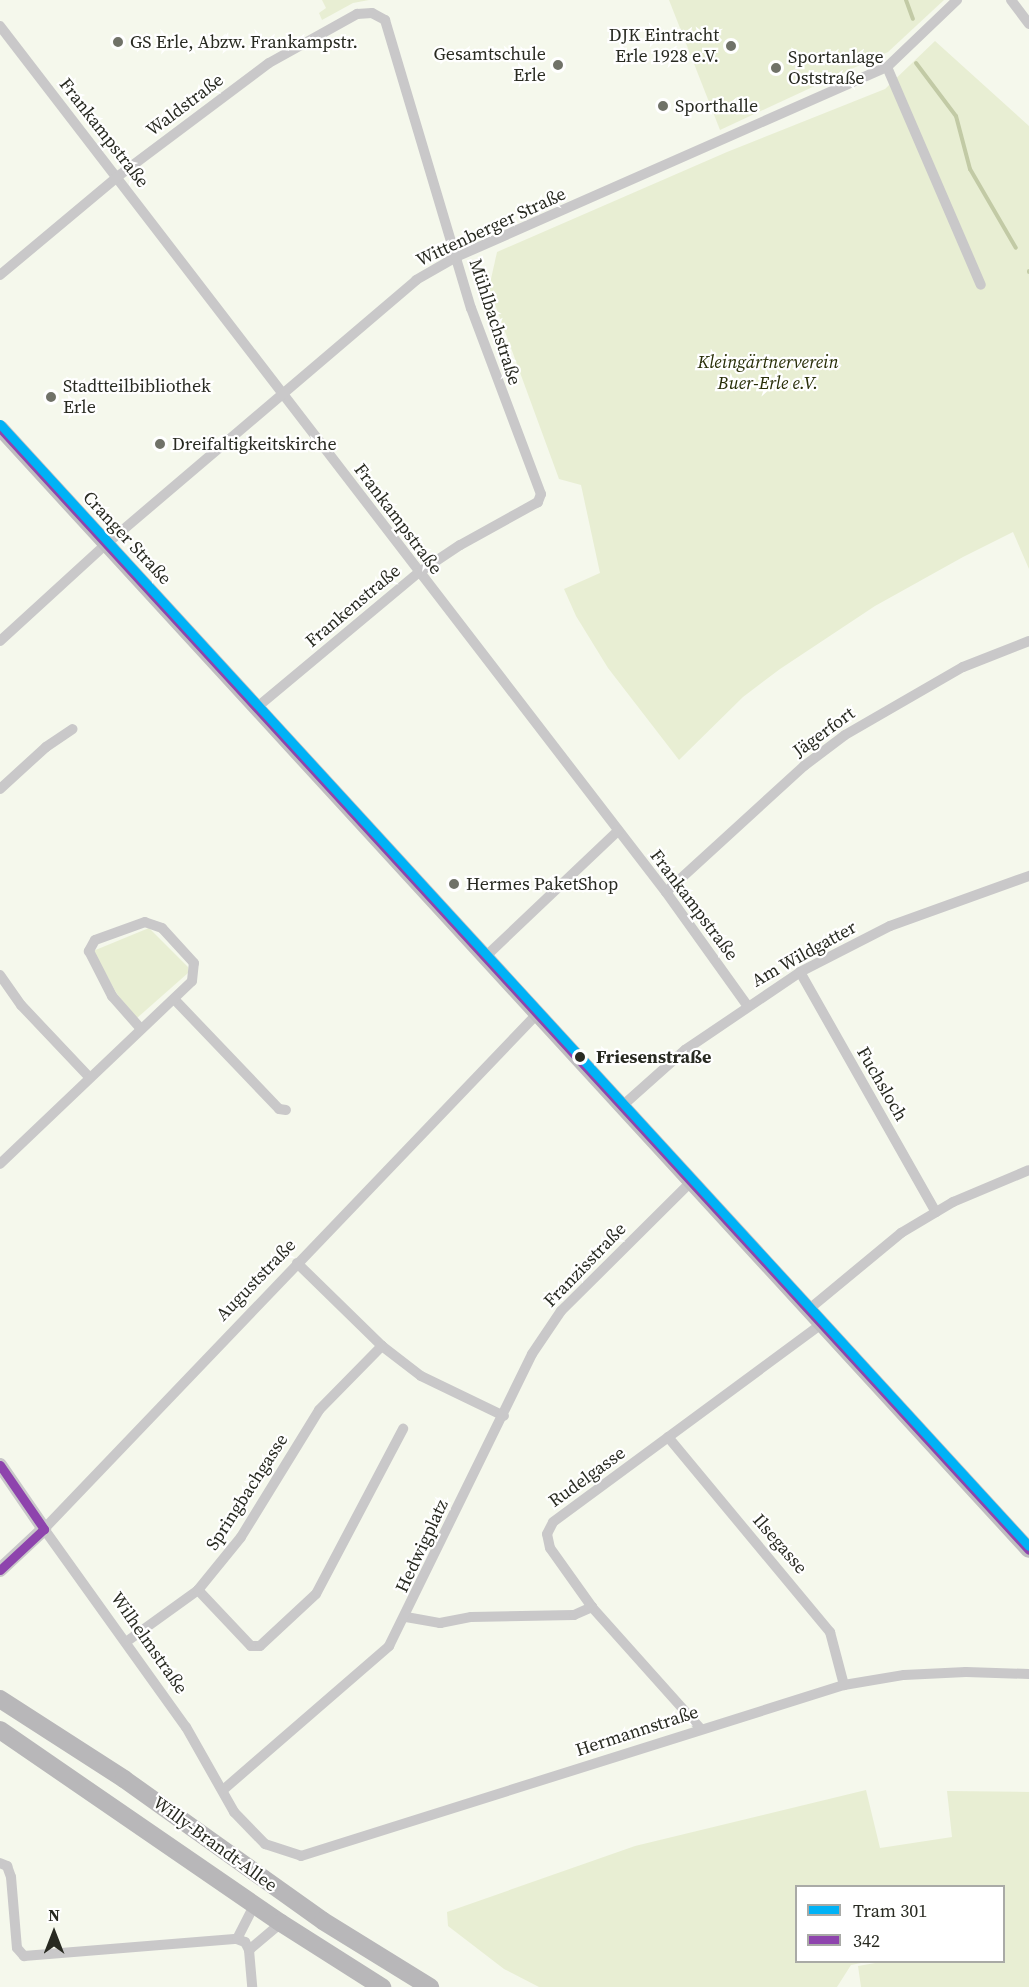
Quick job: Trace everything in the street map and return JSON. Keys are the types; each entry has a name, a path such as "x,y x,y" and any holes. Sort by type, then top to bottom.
{"main road":[{"name":"Cranger Straße","path":"0,428 1029,1550"},
{"name":"Willy-Brandt-Allee","path":"0,1700 124,1779 322,1921 430,1987"},
{"name":"Willy-Brandt-Allee","path":"0,1730 282,1923 382,1987"}],"street":[{"name":"Wittenberger Straße","path":"0,641 106,544 416,280 456,257 887,67 957,0"},
{"path":"1011,0 1029,24"},
{"name":"Waldstraße","path":"0,275 117,177 269,63 357,14 379,14"},
{"name":"Mühlbachstraße","path":"379,14 388,28 475,319 541,494 538,502"},
{"name":"Frankampstraße","path":"0,26 418,573 666,892 747,1005"},
{"path":"887,67 981,285"},
{"name":"Frankenstraße","path":"256,708 418,573 460,545 538,502"},
{"name":"Jägerfort","path":"666,892 796,773 845,735 963,667 1029,641"},
{"path":"0,789 46,747 73,729"},
{"path":"484,958 618,831"},
{"name":"Am Wildgatter","path":"621,1107 685,1050 747,1005 800,972 890,926 1029,876"},
{"path":"0,1164 192,981 194,963 162,928 145,922 90,945 97,972 112,996 141,1029"},
{"name":"Fuchsloch","path":"800,972 936,1212"},
{"path":"0,975 21,1005 90,1078"},
{"path":"174,999 279,1108 286,1110"},
{"name":"Auguststraße","path":"0,1570 44,1529 537,1014"},
{"path":"808,1310 901,1233 936,1212 1029,1170"},
{"name":"Franzisstraße","path":"504,1416 532,1354 561,1311 691,1182"},
{"path":"297,1263 382,1346 421,1376 504,1416"},
{"name":"Rudelgasse","path":"700,1728 592,1607 550,1548 547,1534 553,1522 822,1324"},
{"name":"Springbachgasse","path":"126,1642 198,1590 241,1537 319,1410 382,1346"},
{"name":"Hedwigplatz","path":"504,1416 406,1617 440,1623 471,1617 574,1614 592,1607"},
{"path":"198,1590 251,1646 260,1646 316,1594 403,1429"},
{"name":"Ilsegasse","path":"668,1437 830,1632 844,1685"},
{"name":"Wilhelmstraße","path":"0,1465 186,1727 234,1812 265,1844"},
{"path":"223,1790 389,1646 406,1617"},
{"name":"Hermannstraße","path":"265,1844 301,1856 700,1728 844,1685 966,1672 1029,1674"},
{"path":"0,1863 7,1866 11,1876 17,1948 24,1956 237,1939 245,1942 249,1950 252,1987"},
{"path":"237,1939 255,1904"},
{"path":"249,1950 282,1923"}],"green space":[{"path":"322,0 369,0 353,3 322,20 319,13 326,8"},
{"name":"Sportanlage Oststraße","path":"669,0 944,0 888,52 720,130"},
{"name":"Kleingärtnerverein Buer-Erle e.V.","path":"935,41 1029,126 1029,569 1013,532 963,557 875,606 780,669 743,697 679,760 608,668 576,616 564,589 600,573 581,485 559,479 489,288 497,252 727,152 885,89"},
{"path":"149,928 188,967 188,973 137,1018 117,994 93,951"},
{"path":"866,1790 880,1848 952,1837 947,1791 1029,1792 1029,1987 861,1987 858,1966 875,1963 1005,1963 1005,1885 795,1885 795,1963 861,1963 851,1965 837,1987 539,1987 504,1969 448,1926 447,1912 635,1846"}],"waterway":[{"path":"906,0 913,19"},
{"path":"916,63 956,116 970,169 1016,248"}],"tram line":[{"name":"301","path":"0,424 1029,1546"}],"transit line":[{"name":"342","path":"0,428 1029,1550"},
{"name":"342","path":"0,1465 44,1529"},
{"name":"342","path":"0,1570 44,1529"}],"place":[{"name":"GS Erle, Abzw. Frankampstr.","path":"118,42"},
{"name":"DJK Eintracht Erle 1928 e.V.","path":"731,46"},
{"name":"Gesamtschule Erle","path":"558,65"},
{"name":"Sportanlage Oststraße","path":"776,68"},
{"name":"Sporthalle","path":"663,106"},
{"name":"Stadtteilbibliothek Erle","path":"51,397"},
{"name":"Dreifaltigkeitskirche","path":"160,444"},
{"name":"Hermes PaketShop","path":"454,884"},
{"name":"Friesenstraße","path":"580,1057"}]}
